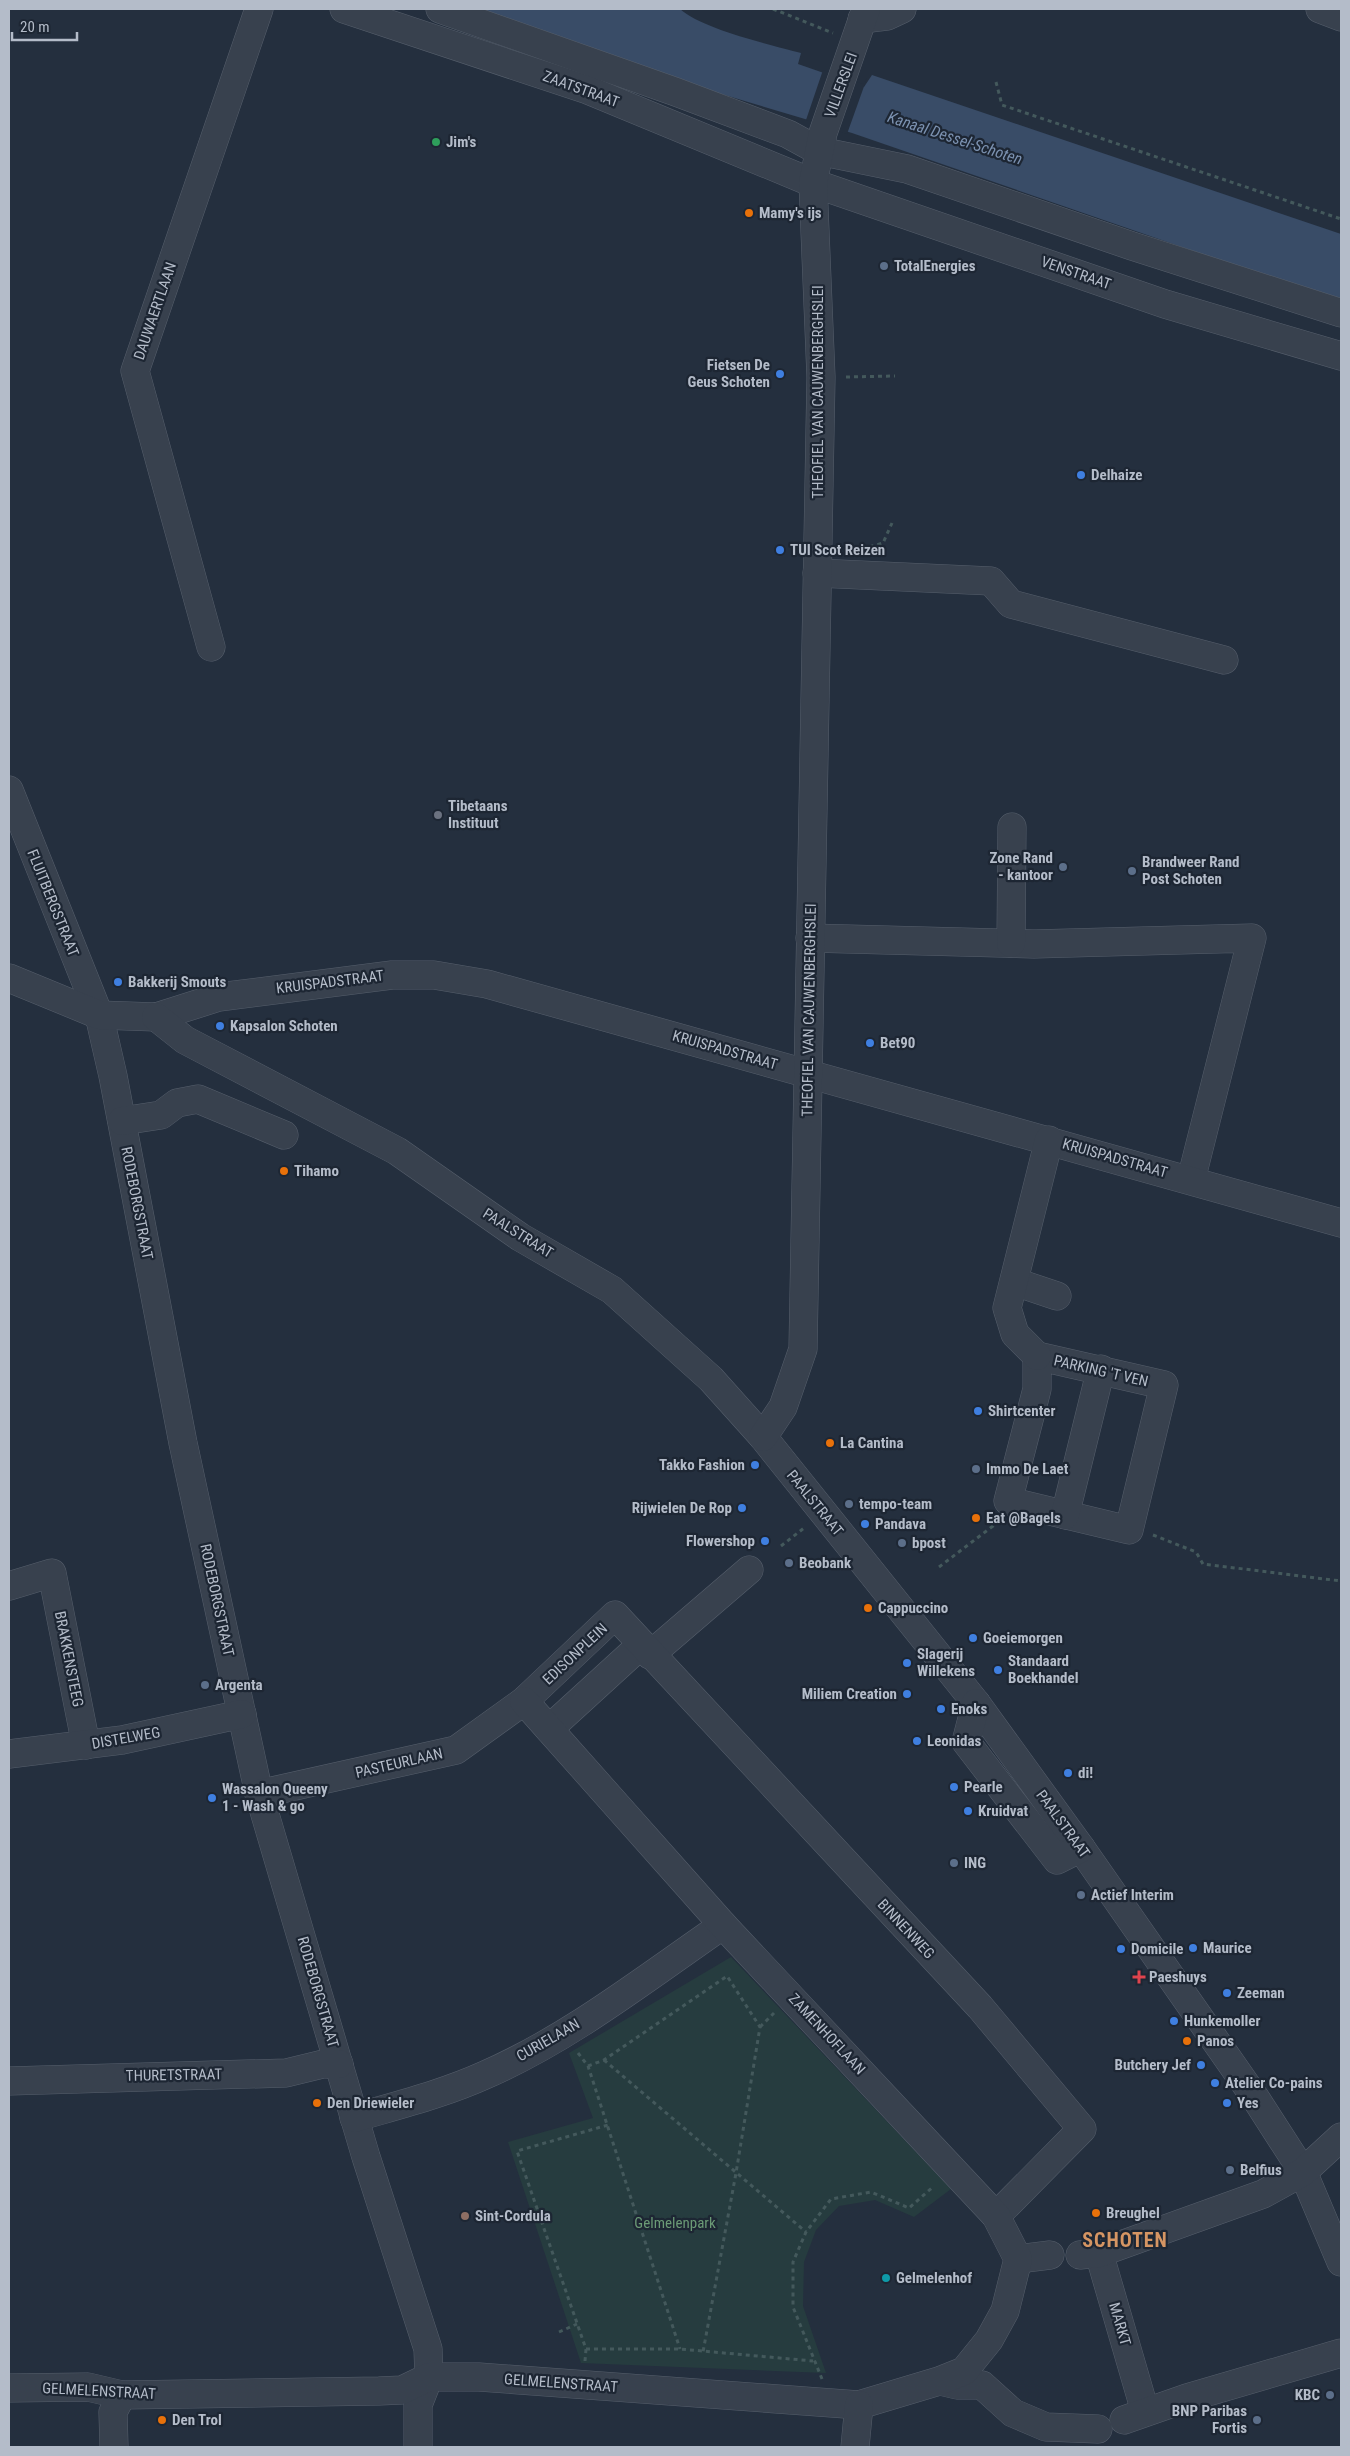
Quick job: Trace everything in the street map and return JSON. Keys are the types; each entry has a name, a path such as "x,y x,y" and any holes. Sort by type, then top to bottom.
{"street":[{"name":"DAUWAERTLAAN","path":"211,647 135,371 259,9"},
{"name":"ZAATSTRAAT","path":"344,9 588,90 813,182"},
{"path":"440,9 779,131 907,169 1341,313"},
{"path":"858,33 902,9"},
{"path":"1320,9 1341,17"},
{"name":"VILLERSLEI","path":"821,142 858,33"},
{"name":"THEOFIEL VAN CAUWENBERGHSLEI","path":"763,1437 783,1407 803,1349 820,377 813,182 821,142"},
{"name":"VENSTRAAT","path":"813,182 1165,304 1341,356"},
{"path":"817,574 991,581 1011,604 1224,660"},
{"name":"FLUITBERGSTRAAT","path":"9,790 98,1015"},
{"path":"1011,943 1012,827"},
{"path":"810,938 1011,943 1252,938 1191,1180"},
{"name":"KRUISPADSTRAAT","path":"98,1015 156,1016 219,997 269,989 392,975 434,975 487,984 1341,1223"},
{"path":"9,978 98,1015"},
{"name":"RODEBORGSTRAAT","path":"98,1015 122,1121 171,1385 259,1794 354,2118 428,2349 429,2377"},
{"name":"PAALSTRAAT","path":"156,1016 185,1040 397,1151 520,1237 612,1290 711,1379 763,1437 976,1703 1080,1848 1304,2172 1341,2262"},
{"path":"122,1121 161,1115 177,1103 198,1099 284,1135"},
{"path":"1037,1356 1015,1334 1009,1319 1008,1308 1048,1140"},
{"path":"1015,1282 1058,1296"},
{"name":"PARKING 'T VEN","path":"1008,1500 1037,1389 1037,1356 1100,1369 1164,1385 1129,1530"},
{"path":"1064,1514 1100,1369"},
{"path":"1008,1500 1129,1530"},
{"path":"549,1729 749,1570"},
{"name":"BRAKKENSTEEG","path":"9,1586 52,1573 86,1745"},
{"name":"EDISONPLEIN","path":"524,1701 615,1616 646,1650"},
{"name":"BINNENWEG","path":"646,1650 980,2007 1082,2129 996,2216"},
{"name":"ZAMENHOFLAAN","path":"524,1701 723,1925 954,2169 996,2216 1018,2259"},
{"name":"PASTEURLAAN","path":"259,1794 456,1750 524,1701"},
{"name":"DISTELWEG","path":"9,1754 122,1740 242,1714"},
{"name":"CURIELAAN","path":"354,2118 433,2095 485,2075 564,2034 723,1925"},
{"name":"THURETSTRAAT","path":"9,2081 286,2073 323,2064 339,2064"},
{"name":"MARKT","path":"1341,2138 1304,2172 1263,2194 1089,2254 1135,2416 1187,2398 1341,2353"},
{"path":"939,2381 964,2370 989,2340 1005,2311 1018,2259 1050,2255"},
{"path":"418,2447 418,2405 429,2377"},
{"name":"GELMELENSTRAAT","path":"9,2388 88,2387 122,2395 402,2390 429,2377 479,2377 846,2403 939,2381 957,2385 982,2384 1012,2413 1046,2427 1098,2428"},
{"path":"114,2447 113,2412 122,2395"},
{"path":"846,2403 855,2447"}],"path":[{"path":"773,9 819,26 858,33"},
{"path":"996,82 1002,105 1341,219"},
{"path":"820,377 895,376"},
{"path":"939,1567 993,1526 1008,1500"},
{"path":"781,1546 823,1513"},
{"path":"1129,1530 1149,1533 1196,1552 1202,1564 1341,1580"},
{"path":"588,2066 604,2060 727,1976 760,2027 736,2173 703,2352"},
{"path":"564,2034 588,2066 680,2349"},
{"path":"604,2060 806,2232"},
{"path":"584,2384 586,2349 517,2151 608,2125"},
{"path":"846,2403 813,2361 793,2307 793,2262 806,2232 831,2199 871,2192 908,2208 954,2169"},
{"path":"559,2332 577,2324"},
{"path":"586,2349 680,2349 813,2361"}],"green space":[{"name":"Gelmelenpark","path":"731,1957 951,2189 914,2217 875,2200 839,2206 816,2230 804,2262 803,2306 826,2373 581,2363 508,2142 593,2118 569,2053"}],"water":[{"name":"Kanaal Dessel-Schoten","path":"464,9 680,9 690,16 720,30 801,53 798,64 864,87 872,75 1341,234 1341,302 852,133 718,93"}],"pier":[{"path":"823,70 863,84 867,78 847,134 806,120"}],"place":[{"name":"Jim's","path":"436,142"},
{"name":"Mamy's ijs","path":"749,213"},
{"name":"TotalEnergies","path":"884,266"},
{"name":"Fietsen De Geus Schoten","path":"780,374"},
{"name":"Delhaize","path":"1081,475"},
{"name":"TUI Scot Reizen","path":"780,550"},
{"name":"Tibetaans Instituut","path":"438,815"},
{"name":"Zone Rand - kantoor","path":"1063,867"},
{"name":"Brandweer Rand Post Schoten","path":"1132,871"},
{"name":"Bakkerij Smouts","path":"118,982"},
{"name":"Kapsalon Schoten","path":"220,1026"},
{"name":"Bet90","path":"870,1043"},
{"name":"Tihamo","path":"284,1171"},
{"name":"Shirtcenter","path":"978,1411"},
{"name":"La Cantina","path":"830,1443"},
{"name":"Takko Fashion","path":"755,1465"},
{"name":"Immo De Laet","path":"976,1469"},
{"name":"tempo-team","path":"849,1504"},
{"name":"Rijwielen De Rop","path":"742,1508"},
{"name":"Eat @Bagels","path":"976,1518"},
{"name":"Pandava","path":"865,1524"},
{"name":"Flowershop","path":"765,1541"},
{"name":"bpost","path":"902,1543"},
{"name":"Beobank","path":"789,1563"},
{"name":"Cappuccino","path":"868,1608"},
{"name":"Goeiemorgen","path":"973,1638"},
{"name":"Slagerij Willekens","path":"907,1663"},
{"name":"Standaard Boekhandel","path":"998,1670"},
{"name":"Argenta","path":"205,1685"},
{"name":"Miliem Creation","path":"907,1694"},
{"name":"Enoks","path":"941,1709"},
{"name":"Leonidas","path":"917,1741"},
{"name":"di!","path":"1068,1773"},
{"name":"Pearle","path":"954,1787"},
{"name":"Wassalon Queeny 1 - Wash & go","path":"212,1798"},
{"name":"Kruidvat","path":"968,1811"},
{"name":"ING","path":"954,1863"},
{"name":"Actief Interim","path":"1081,1895"},
{"name":"Maurice","path":"1193,1948"},
{"name":"Domicile","path":"1121,1949"},
{"name":"Paeshuys","path":"1139,1977"},
{"name":"Zeeman","path":"1227,1993"},
{"name":"Hunkemoller","path":"1174,2021"},
{"name":"Panos","path":"1187,2041"},
{"name":"Butchery Jef","path":"1201,2065"},
{"name":"Atelier Co-pains","path":"1215,2083"},
{"name":"Den Driewieler","path":"317,2103"},
{"name":"Yes","path":"1227,2103"},
{"name":"Belfius","path":"1230,2170"},
{"name":"Breughel","path":"1096,2213"},
{"name":"Sint-Cordula","path":"465,2216"},
{"name":"Gelmelenhof","path":"886,2278"},
{"name":"KBC","path":"1330,2395"},
{"name":"Den Trol","path":"162,2420"},
{"name":"BNP Paribas Fortis","path":"1257,2420"}],"district":[{"name":"SCHOTEN","path":"1125,2240"}]}
